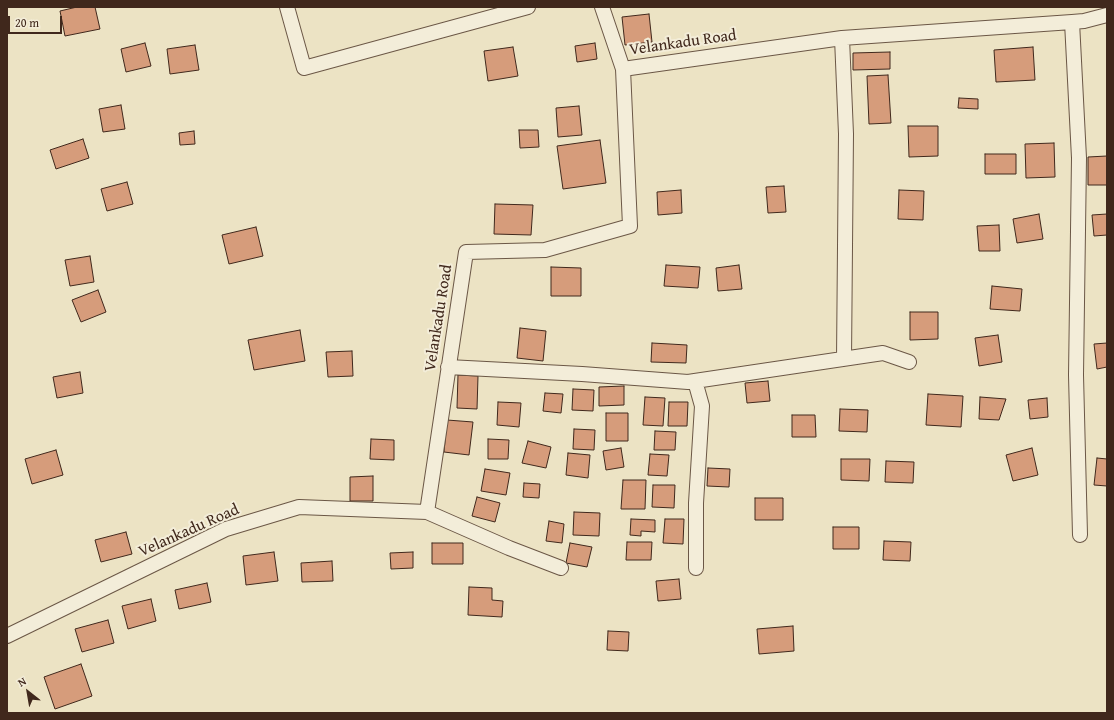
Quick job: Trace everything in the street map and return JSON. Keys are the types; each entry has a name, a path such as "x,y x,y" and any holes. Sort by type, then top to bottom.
{"street":[{"path":"287,7 304,68 528,7"},
{"path":"602,7 623,69"},
{"path":"1106,7 1107,12"},
{"name":"Velankadu Road","path":"7,636 226,529 299,507 426,512 466,252 545,250 630,226 623,69 842,38 1084,21 1107,15"},
{"path":"1072,22 1079,158 1076,375 1080,535"},
{"path":"842,38 846,134 844,359"},
{"path":"448,367 582,374 688,382 883,353 909,362"},
{"path":"696,381 702,406 696,503 696,568"},
{"path":"426,512 509,548 561,568"}],"building":[{"path":"77,7 95,7 100,29 65,36 60,11"},
{"path":"649,14 652,42 625,45 622,17"},
{"path":"145,43 151,66 126,72 121,49"},
{"path":"595,43 597,59 577,62 575,46"},
{"path":"195,45 199,70 170,74 167,49"},
{"path":"513,47 518,76 488,81 484,51"},
{"path":"1033,47 1035,80 996,82 994,50"},
{"path":"890,52 890,69 853,70 853,53"},
{"path":"888,75 891,123 869,124 867,76"},
{"path":"959,98 978,99 978,109 958,108"},
{"path":"121,105 125,129 103,132 99,109"},
{"path":"579,106 582,135 558,137 556,108"},
{"path":"908,126 938,126 938,156 909,157"},
{"path":"519,130 538,130 539,147 520,148"},
{"path":"194,131 195,144 180,145 179,133"},
{"path":"83,139 89,158 56,169 50,150"},
{"path":"600,140 606,183 563,189 557,146"},
{"path":"1054,143 1055,177 1026,178 1025,144"},
{"path":"985,154 1016,154 1016,174 985,174"},
{"path":"1107,156 1107,185 1088,185 1088,157"},
{"path":"127,182 133,204 107,211 101,189"},
{"path":"784,186 786,212 768,213 766,187"},
{"path":"681,190 682,213 658,215 657,192"},
{"path":"899,190 924,191 923,220 898,219"},
{"path":"495,204 533,205 531,235 494,234"},
{"path":"1039,214 1043,239 1017,243 1013,219"},
{"path":"1107,214 1107,235 1094,236 1092,215"},
{"path":"999,225 1000,251 979,251 977,226"},
{"path":"256,227 263,256 229,264 222,235"},
{"path":"90,256 94,282 70,286 65,260"},
{"path":"666,265 700,267 698,288 664,286"},
{"path":"739,265 742,289 718,291 716,268"},
{"path":"551,267 581,268 581,296 551,296"},
{"path":"992,286 1022,289 1020,311 990,309"},
{"path":"98,290 106,312 81,322 72,300"},
{"path":"910,312 938,312 938,339 910,340"},
{"path":"520,328 546,331 543,361 517,358"},
{"path":"300,330 305,361 254,370 248,340"},
{"path":"998,335 1002,362 979,366 975,338"},
{"path":"652,343 687,345 686,363 651,362"},
{"path":"1107,343 1107,367 1097,369 1094,344"},
{"path":"352,351 353,376 328,377 326,352"},
{"path":"80,372 83,393 57,398 53,377"},
{"path":"458,375 478,376 477,409 457,408"},
{"path":"768,381 770,401 747,403 745,383"},
{"path":"624,386 624,405 599,406 599,387"},
{"path":"573,389 594,390 593,411 572,410"},
{"path":"545,393 563,394 561,413 543,411"},
{"path":"928,394 963,396 961,427 926,425"},
{"path":"645,397 665,398 663,426 643,425"},
{"path":"980,397 1006,399 999,420 979,419"},
{"path":"1047,398 1048,417 1030,419 1028,400"},
{"path":"498,402 521,403 519,427 497,425"},
{"path":"669,402 688,402 687,426 668,426"},
{"path":"840,409 868,410 867,432 839,431"},
{"path":"606,413 628,413 628,441 606,441"},
{"path":"792,415 815,415 816,437 792,437"},
{"path":"447,420 473,422 469,455 444,452"},
{"path":"574,429 595,430 594,450 573,449"},
{"path":"655,431 676,432 675,450 654,450"},
{"path":"371,439 394,440 394,460 370,459"},
{"path":"488,439 509,440 508,459 488,459"},
{"path":"528,441 551,447 546,468 522,463"},
{"path":"621,448 624,467 606,470 603,451"},
{"path":"1032,448 1038,475 1013,481 1006,455"},
{"path":"56,450 63,475 32,484 25,459"},
{"path":"568,453 590,455 588,478 566,475"},
{"path":"650,454 669,455 667,476 648,475"},
{"path":"1097,458 1107,459 1107,486 1094,485"},
{"path":"841,459 870,459 869,481 841,480"},
{"path":"886,461 914,462 913,483 885,482"},
{"path":"708,468 730,469 729,487 707,486"},
{"path":"485,469 510,473 506,495 481,491"},
{"path":"373,476 373,501 350,501 350,477"},
{"path":"623,480 646,480 645,509 621,509"},
{"path":"524,483 540,484 539,498 523,497"},
{"path":"653,485 675,485 674,508 652,507"},
{"path":"477,497 500,503 495,522 472,516"},
{"path":"755,498 783,498 783,520 755,520"},
{"path":"574,512 600,513 599,536 573,535"},
{"path":"631,519 655,520 655,532 641,531 641,536 630,535"},
{"path":"665,519 684,519 683,544 663,543"},
{"path":"549,521 564,524 562,543 546,541"},
{"path":"833,527 859,527 859,549 833,549"},
{"path":"126,532 132,554 101,562 95,540"},
{"path":"884,541 911,542 910,561 883,560"},
{"path":"627,542 652,542 651,560 626,560"},
{"path":"432,543 463,543 463,564 432,564"},
{"path":"570,543 592,547 587,567 566,563"},
{"path":"274,552 278,581 246,585 243,556"},
{"path":"413,552 413,568 391,569 390,553"},
{"path":"332,561 333,581 302,582 301,563"},
{"path":"679,579 681,599 658,601 656,581"},
{"path":"207,583 211,602 179,609 175,590"},
{"path":"469,587 492,588 492,600 503,601 502,617 468,615"},
{"path":"151,599 156,621 128,629 122,606"},
{"path":"108,620 114,643 82,652 75,629"},
{"path":"793,626 794,651 759,654 757,629"},
{"path":"608,631 629,632 628,651 607,650"},
{"path":"81,664 92,696 55,709 44,677"}]}
